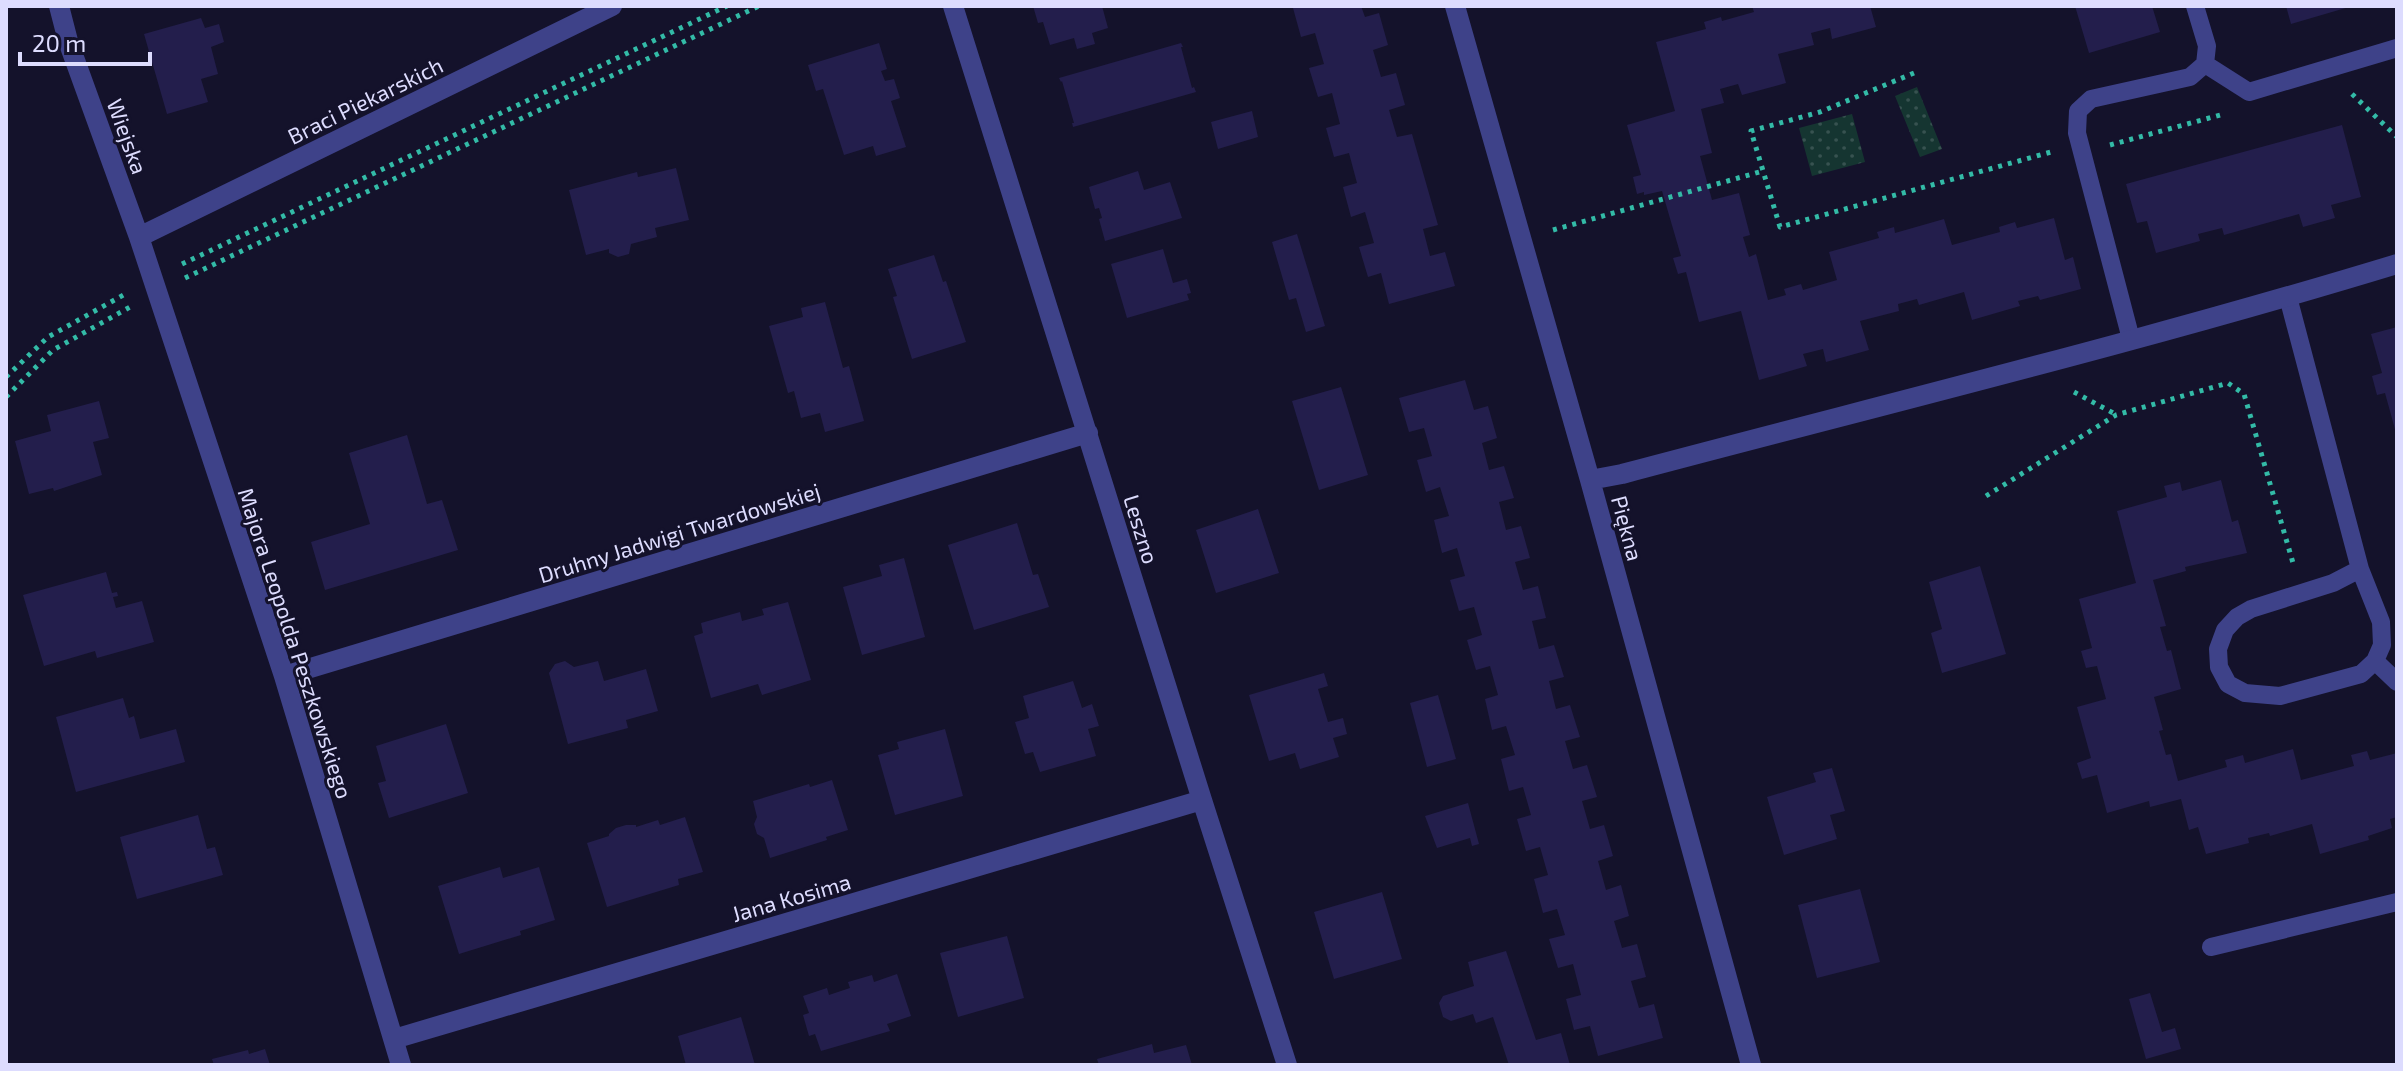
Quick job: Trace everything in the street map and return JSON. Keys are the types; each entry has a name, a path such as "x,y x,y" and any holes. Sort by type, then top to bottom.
{"street":[{"name":"Wiejska","path":"59,6 68,41 139,237"},
{"name":"Braci Piekarskich","path":"139,237 612,6"},
{"name":"Leszno","path":"953,6 1287,1065"},
{"name":"Piękna","path":"1455,6 1590,480 1751,1065"},
{"name":"Majora Leopolda Peszkowskiego","path":"139,237 284,676 401,1065"},
{"path":"1590,480 2288,297 2397,264"},
{"name":"Druhny Jadwigi Twardowskiej","path":"284,676 1088,433"},
{"name":"Jana Kosima","path":"394,1039 1202,800"}],"lane":[{"path":"2131,339 2077,133 2078,111 2091,99 2190,77 2205,64 2207,46 2195,6"},
{"path":"2205,64 2249,92 2397,48"},
{"path":"2288,297 2360,569 2381,622 2382,645 2375,661 2361,674 2280,696 2245,693 2228,684 2219,667 2218,649 2225,630 2237,617 2251,609 2333,583 2360,569"},
{"path":"2375,661 2397,682"},
{"path":"2211,947 2397,902"}],"path":[{"path":"6,377 48,337 727,6"},
{"path":"6,397 53,350 155,285 759,6"},
{"path":"1914,73 1820,112 1751,131 1780,227 2062,149"},
{"path":"1544,232 1763,171"},
{"path":"1986,496 2116,415 2228,383 2244,394 2294,567"},
{"path":"2074,392 2116,415"}],"green space":[{"path":"1917,87 1942,149 1920,157 1895,96"},
{"path":"1852,114 1865,162 1812,176 1799,128"}],"building":[{"path":"1033,6 1102,6 1108,28 1092,33 1095,44 1077,49 1074,38 1050,45 1043,22 1038,23"},
{"path":"1361,6 1365,17 1379,13 1388,45 1373,50 1381,77 1396,73 1405,105 1389,110 1397,137 1412,134 1438,225 1423,229 1430,256 1445,252 1455,286 1389,304 1381,273 1368,277 1359,247 1374,243 1365,212 1351,217 1343,187 1357,183 1349,153 1334,157 1326,128 1340,124 1332,93 1318,97 1309,68 1324,64 1315,33 1301,37 1293,8"},
{"path":"1752,6 1870,6 1876,27 1832,39 1830,28 1811,33 1814,45 1778,54 1786,83 1742,95 1738,84 1720,89 1724,103 1701,109 1712,153 1700,156 1712,200 1739,193 1750,235 1743,237 1749,257 1756,254 1768,300 1786,295 1784,289 1801,284 1803,290 1837,280 1829,252 1879,238 1877,232 1894,227 1895,233 1944,219 1952,245 2000,232 1999,227 2015,222 2017,228 2054,218 2065,260 2073,257 2081,289 2040,300 2038,296 2018,301 2020,306 1972,320 1964,292 1919,305 1917,299 1898,304 1899,311 1860,321 1869,350 1826,362 1823,349 1803,354 1807,366 1759,380 1741,311 1699,322 1686,272 1678,274 1673,258 1681,256 1662,191 1637,194 1633,177 1641,175 1627,125 1675,111 1656,42 1706,29 1704,22 1721,17 1722,21 1754,12"},
{"path":"2075,6 2152,6 2160,32 2089,53"},
{"path":"2286,6 2349,6 2349,7 2291,24"},
{"path":"201,18 205,28 219,24 224,42 211,47 218,74 201,79 208,102 167,114 144,34"},
{"path":"879,43 887,69 881,71 885,81 894,79 900,98 891,101 906,147 876,156 873,146 844,155 823,89 816,91 808,65"},
{"path":"1181,43 1192,88 1196,92 1073,127 1059,78"},
{"path":"1252,111 1258,137 1218,149 1211,122"},
{"path":"2342,125 2361,197 2331,205 2335,218 2303,227 2299,214 2224,235 2222,228 2198,234 2200,241 2156,253 2147,221 2137,223 2126,184"},
{"path":"676,168 689,220 655,228 657,237 631,244 629,254 618,257 609,253 609,249 586,255 569,190 637,172 638,177"},
{"path":"1138,171 1144,190 1170,182 1182,218 1105,241 1099,219 1102,218 1099,208 1095,209 1089,187"},
{"path":"1297,234 1325,326 1306,332 1296,298 1289,300 1272,242"},
{"path":"1163,249 1173,283 1187,279 1191,293 1187,294 1189,300 1127,318 1111,264"},
{"path":"934,255 966,342 912,359 888,269"},
{"path":"825,302 843,368 849,366 864,421 825,432 820,413 801,418 794,391 788,393 769,326 803,317 801,308"},
{"path":"2397,327 2396,433 2385,393 2377,395 2372,376 2382,373 2371,334"},
{"path":"1465,380 1474,410 1488,406 1497,438 1482,443 1489,470 1504,466 1514,498 1499,502 1506,530 1521,526 1530,558 1515,562 1523,590 1538,586 1546,618 1532,621 1539,649 1554,645 1564,677 1549,681 1556,709 1570,705 1580,737 1565,741 1573,769 1587,765 1597,797 1582,801 1590,829 1604,825 1613,856 1598,861 1606,890 1621,885 1629,916 1614,921 1622,948 1637,944 1646,977 1631,981 1639,1008 1654,1004 1663,1038 1598,1056 1590,1026 1574,1030 1566,999 1581,995 1573,964 1558,968 1549,939 1565,935 1557,909 1543,913 1534,879 1548,875 1540,847 1526,851 1517,819 1531,815 1523,787 1509,791 1501,759 1515,755 1506,726 1492,730 1485,699 1498,695 1490,666 1476,670 1467,640 1482,635 1474,607 1459,611 1450,580 1465,576 1457,548 1442,553 1434,520 1449,516 1440,487 1426,492 1417,460 1432,456 1424,428 1409,432 1399,398"},
{"path":"1341,387 1368,475 1319,490 1292,401"},
{"path":"99,401 109,438 93,442 102,475 54,491 53,488 29,494 15,441 51,431 47,415"},
{"path":"407,435 427,504 442,500 458,550 325,590 311,542 370,524 349,453"},
{"path":"2221,480 2232,522 2238,520 2247,553 2185,567 2186,571 2153,580 2166,626 2160,627 2167,651 2171,650 2181,689 2154,697 2166,755 2171,754 2178,781 2227,767 2225,760 2243,755 2245,763 2293,749 2301,780 2354,766 2351,755 2367,751 2370,760 2397,753 2397,817 2390,819 2392,828 2368,836 2369,840 2320,854 2312,824 2270,836 2269,833 2248,838 2249,843 2206,854 2198,827 2189,830 2181,799 2150,807 2149,801 2107,813 2097,775 2082,779 2077,763 2091,758 2077,707 2106,699 2097,666 2086,668 2081,651 2092,648 2079,599 2136,583 2117,511 2167,497 2164,486 2180,482 2182,491"},
{"path":"1258,509 1279,573 1216,593 1196,530"},
{"path":"1017,523 1033,575 1038,574 1049,607 974,630 948,545"},
{"path":"904,558 925,637 862,655 843,587 882,576 879,565"},
{"path":"1980,566 2006,654 1942,673 1931,633 1942,629 1929,582"},
{"path":"106,572 112,593 117,592 118,596 113,597 116,608 142,601 154,642 97,658 95,651 44,666 23,595"},
{"path":"788,602 811,680 762,695 758,684 711,698 694,636 703,633 701,623 740,612 742,621 764,615 762,609"},
{"path":"565,661 574,667 598,661 604,681 646,669 658,711 626,720 628,728 568,744 549,673 555,664"},
{"path":"1324,673 1328,686 1318,689 1328,722 1343,718 1347,734 1333,738 1339,757 1300,769 1295,753 1269,761 1249,695"},
{"path":"1073,681 1082,708 1092,704 1099,726 1088,729 1096,756 1040,772 1033,752 1025,754 1015,722 1029,718 1023,696"},
{"path":"1438,695 1456,759 1427,767 1410,703"},
{"path":"123,698 129,718 134,716 140,739 176,729 185,762 76,792 56,717"},
{"path":"446,724 468,793 389,818 378,783 386,781 376,746"},
{"path":"945,729 963,796 895,815 878,755 899,749 897,742"},
{"path":"1832,768 1845,811 1830,815 1837,839 1784,855 1767,797 1816,782 1813,773"},
{"path":"832,780 848,830 770,858 764,838 757,834 754,824 757,817 753,801"},
{"path":"1468,803 1479,844 1472,846 1470,838 1437,848 1425,816"},
{"path":"198,815 207,849 215,847 223,875 137,899 120,837"},
{"path":"685,817 703,872 678,879 679,885 607,907 587,843 609,836 616,828 626,825 636,827 658,820 660,825"},
{"path":"500,867 503,878 539,867 555,920 520,931 521,935 459,954 438,886"},
{"path":"1860,889 1880,962 1817,978 1798,905"},
{"path":"1382,892 1402,959 1334,979 1314,912"},
{"path":"1007,936 1024,998 958,1017 940,953"},
{"path":"1506,951 1536,1040 1561,1033 1570,1065 1509,1065 1493,1017 1476,1023 1473,1014 1451,1021 1443,1017 1439,1003 1443,996 1474,986 1468,962"},
{"path":"897,974 911,1016 887,1024 890,1031 821,1051 815,1034 809,1036 803,1015 809,1013 803,996 827,988 829,995 850,988 848,982 872,975 874,982"},
{"path":"2150,993 2162,1032 2175,1028 2181,1049 2146,1059 2129,999"},
{"path":"741,1017 755,1065 686,1065 678,1036"},
{"path":"1152,1044 1154,1053 1186,1045 1192,1065 1099,1065 1097,1059"},
{"path":"265,1049 270,1065 214,1065 212,1059 248,1050 249,1054"}]}
